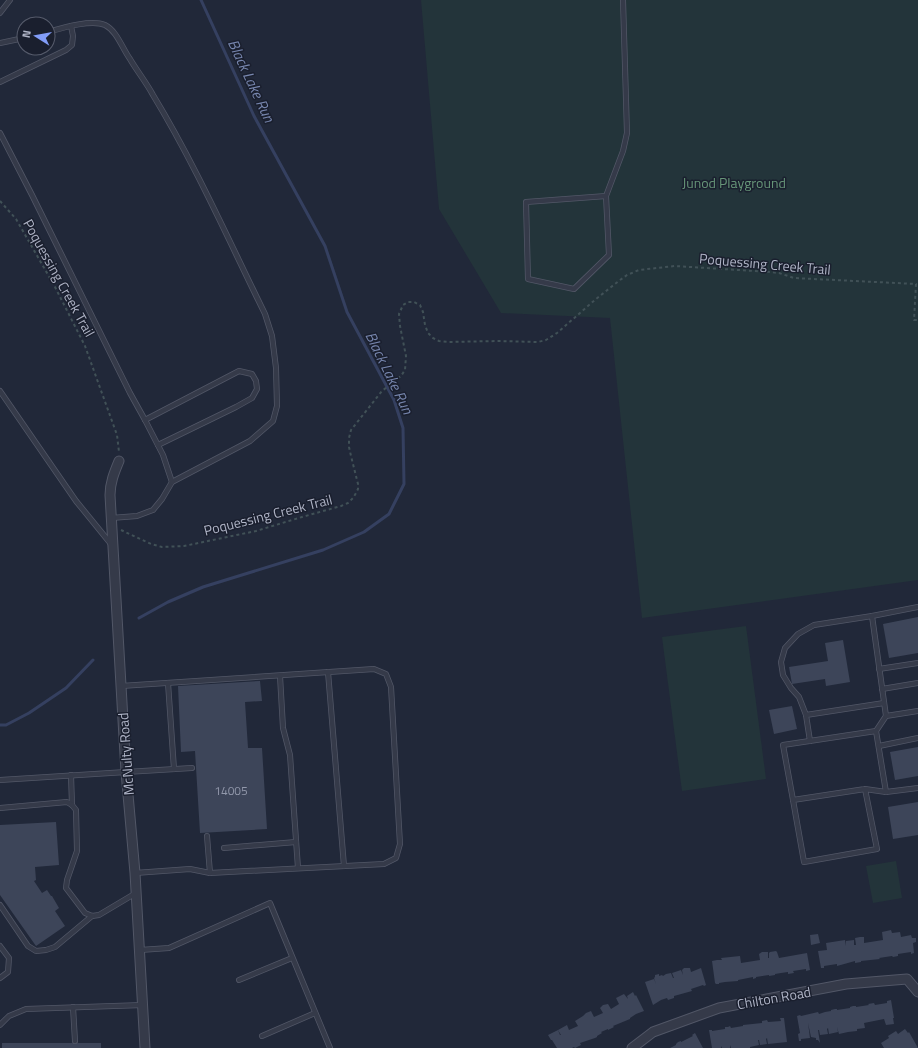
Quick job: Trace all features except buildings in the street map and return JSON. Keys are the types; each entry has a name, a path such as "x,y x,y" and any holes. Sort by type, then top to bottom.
{"street":[{"name":"McNulty Road","path":"119,461 110,487 112,545 126,772 135,873 146,1048"},
{"name":"Chilton Road","path":"632,1048 653,1032 719,1008 846,984 907,979 918,992"}],"lane":[{"path":"0,13 10,0"},
{"path":"606,196 526,202 528,279 574,289 609,255 606,196 623,151 627,133 623,0"},
{"path":"56,30 94,23 104,25 113,31 153,94 192,166 265,314 272,336 276,368 277,406 273,421 250,442 172,482 162,499 153,510 137,516 111,518"},
{"path":"0,82 66,50 72,45 73,36 71,26"},
{"path":"0,43 16,40"},
{"path":"0,133 130,393 163,455 172,482"},
{"path":"145,420 239,371 252,374 256,381 257,389 252,398 158,445"},
{"path":"0,392 76,501 112,545"},
{"path":"810,741 806,715 799,697 790,688 783,675 781,662 785,648 798,634 814,625 918,607"},
{"path":"872,616 886,716 876,731 886,792"},
{"path":"879,669 918,664"},
{"path":"121,686 374,669 386,674 391,687 400,844 396,858 384,864 210,873 190,869 135,873"},
{"path":"328,672 344,866"},
{"path":"280,676 283,728 290,754 298,868"},
{"path":"168,683 174,769"},
{"path":"882,689 918,683"},
{"path":"806,715 884,703"},
{"path":"886,716 918,711"},
{"path":"865,789 876,849 804,862 783,746 876,731"},
{"path":"879,746 918,738"},
{"path":"0,780 192,768"},
{"path":"71,775 72,805"},
{"path":"793,800 865,789 886,792 918,788"},
{"path":"0,808 67,802 72,805 76,810 77,851 67,880 66,888 85,913 92,916 99,915 136,893"},
{"path":"207,836 210,873"},
{"path":"224,848 296,842"},
{"path":"140,950 169,948 270,903 330,1048"},
{"path":"0,905 28,946 36,951 55,947 92,916"},
{"path":"0,946 9,958 8,972 0,978"},
{"path":"239,980 292,958"},
{"path":"0,1025 9,1016 26,1009 143,1005"},
{"path":"73,1007 75,1041"},
{"path":"262,1036 315,1013"}],"path":[{"name":"Poquessing Creek Trail","path":"0,200 16,219 55,287 85,346 117,435 119,461"},
{"name":"Poquessing Creek Trail","path":"124,532 151,544 162,547 184,546 256,531 348,503 356,493 358,484 351,456 349,434 373,400 386,387 401,376 405,370 405,348 399,314 403,305 408,302 414,302 420,305 428,333 433,338 440,341 542,341 553,336 566,326 596,299 627,275 639,270 685,267 770,272 779,273 794,278 916,284 914,320 918,320"}],"green space":[{"name":"Junod Playground","path":"421,0 918,0 918,580 642,618 610,318 501,313 439,209"},
{"path":"746,626 766,779 682,791 662,637"},
{"path":"896,861 902,898 873,903 866,866"}],"waterway":[{"name":"Black Lake Run","path":"139,618 168,602 203,587 323,550 364,532 389,514 404,484 403,428 394,400 347,312 325,246 254,116 201,0"},
{"name":"Black Lake Run","path":"0,725 6,725 29,713 66,688 93,660"}]}
